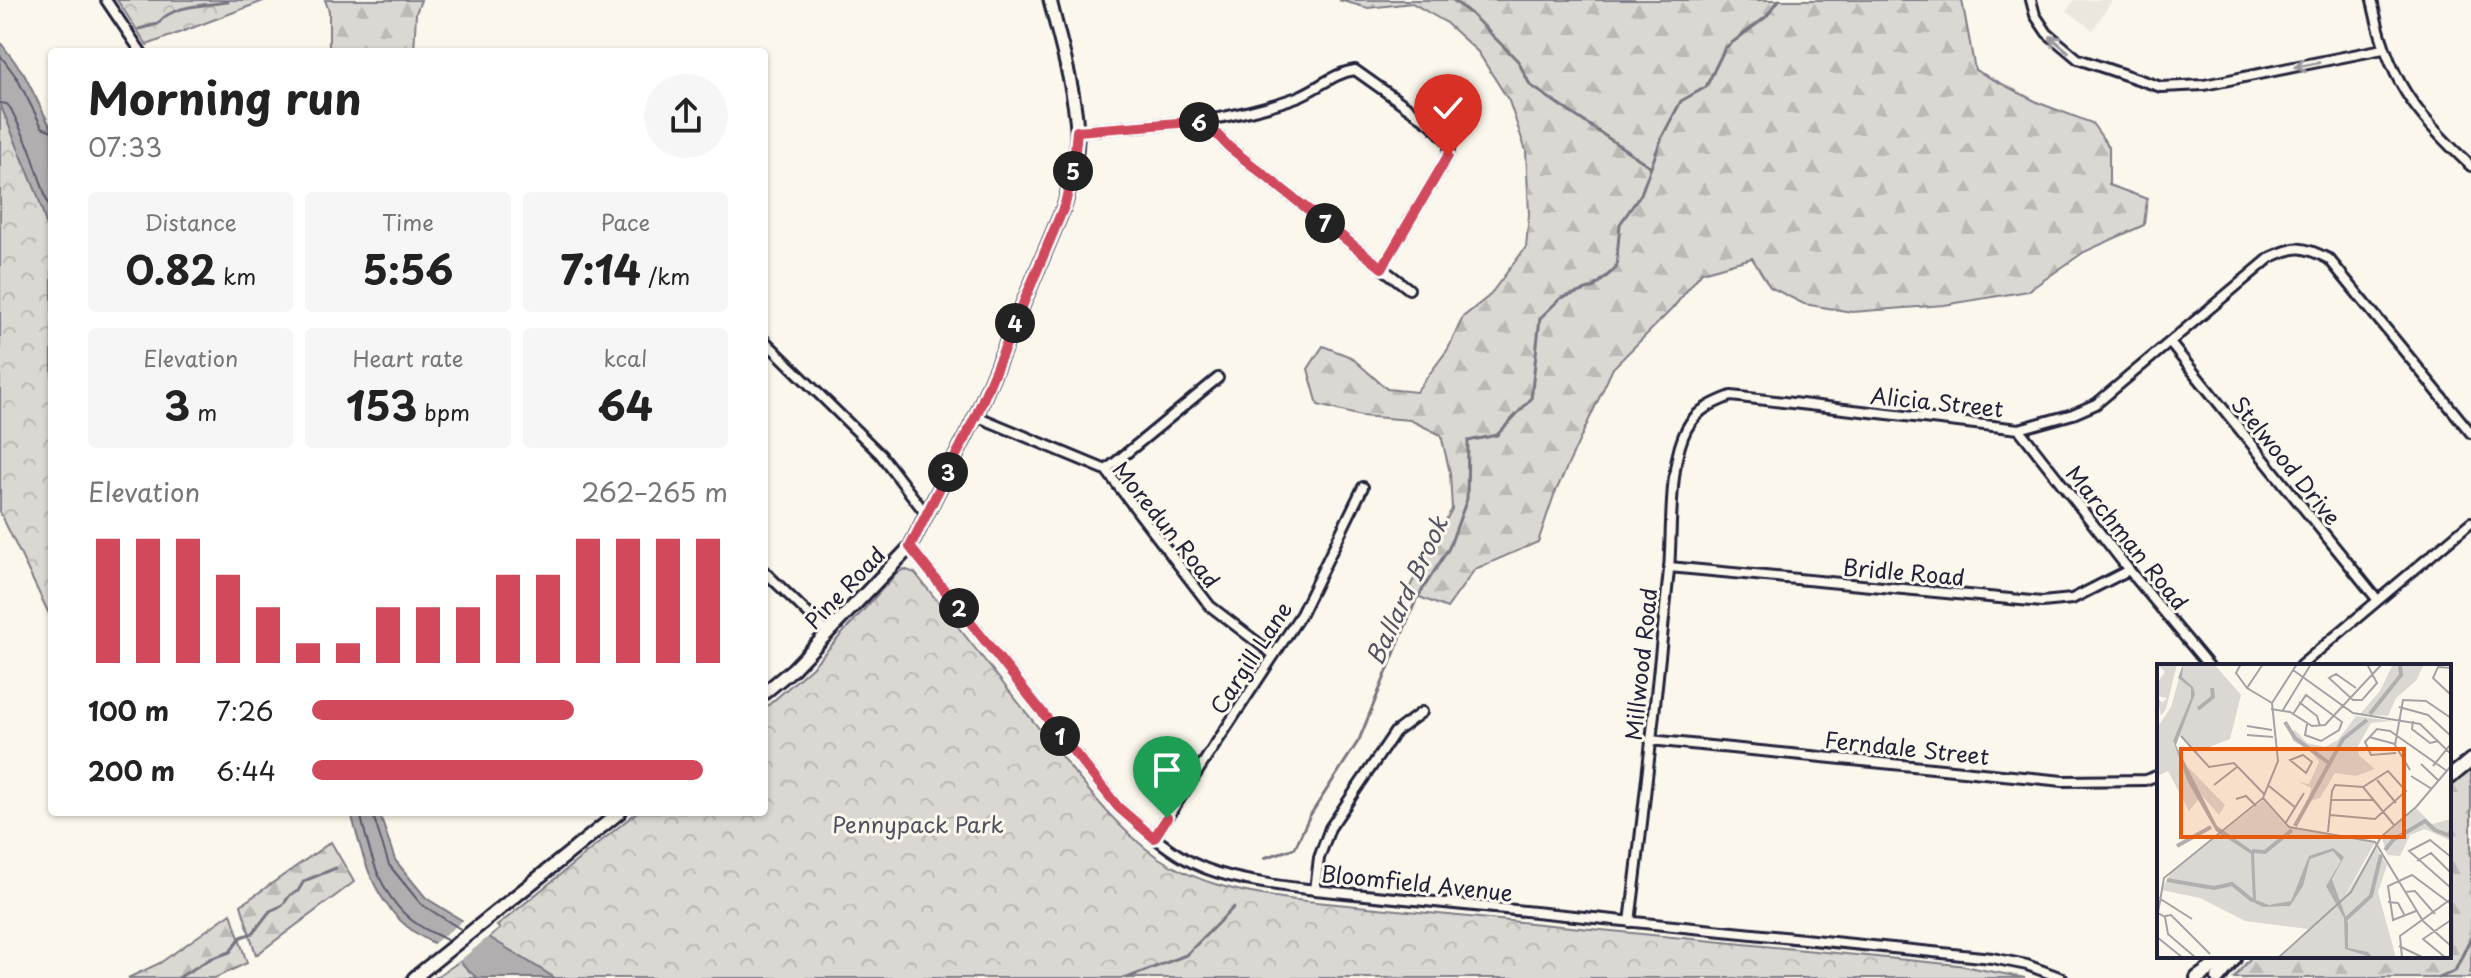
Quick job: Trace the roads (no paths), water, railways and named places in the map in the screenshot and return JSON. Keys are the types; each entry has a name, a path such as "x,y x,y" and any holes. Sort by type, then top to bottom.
{"main road":[{"path":"2451,776 2471,760"},
{"path":"2197,978 2226,958"},
{"path":"2218,978 2234,958"}],"street":[{"path":"106,0 138,48"},
{"name":"Pine Road","path":"768,690 793,669 910,547 976,416 1065,204 1073,171 1077,131 1068,73 1050,0"},
{"path":"2031,0 2035,15 2047,33 2078,59 2161,87 2204,85 2383,49"},
{"path":"2372,0 2383,49 2398,82 2413,106 2443,141 2471,166"},
{"path":"1077,131 1204,121 1301,96 1340,72 1355,70 1431,124 1450,144 1448,156 1382,268"},
{"path":"1204,121 1229,147 1409,289"},
{"name":"Alicia Street","path":"1695,414 1711,403 1731,396 2019,429 2073,414 2096,404 2271,257 2294,247 2312,250 2329,259 2471,433"},
{"name":"Stelwood Drive","path":"2170,343 2377,599"},
{"path":"768,344 881,455 926,514"},
{"path":"1106,470 1218,378"},
{"name":"Millwood Road","path":"1630,922 1669,567 1676,465 1681,441 1695,414"},
{"name":"Moredun Road","path":"976,416 1106,470 1210,606 1274,655"},
{"name":"Marchman Road","path":"2019,429 2207,664"},
{"name":"Cargill Lane","path":"1154,838 1301,614 1363,487"},
{"path":"2302,664 2471,522"},
{"name":"Bloomfield Avenue","path":"910,547 1118,807 1154,838 1193,863 1223,874 1269,884 1992,958 2027,965 2062,978"},
{"name":"Bridle Road","path":"1669,567 2042,602 2072,599 2129,570"},
{"path":"768,575 828,633"},
{"path":"1315,890 1319,858 1330,828 1395,732 1422,712"},
{"name":"Ferndale Street","path":"1650,740 2063,781 2145,780 2157,776"},
{"path":"414,978 615,816"}],"water":[{"path":"0,42 24,74 48,122 48,231 38,196 0,104"},
{"path":"352,816 380,816 395,860 426,898 555,978 478,978 451,953 413,931 388,907 372,878"}],"waterway":[{"path":"1453,0 1518,61 1530,85 1651,167"},
{"name":"Ballard Brook","path":"1264,858 1295,848 1309,817 1359,740 1416,600 1449,548 1467,499 1468,441 1497,435 1531,399 1540,318 1561,298 1593,288 1616,268 1620,224 1641,194 1662,137 1681,101 1706,87 1725,48 1766,17 1779,0"},
{"path":"139,29 158,24 180,9 228,2"},
{"path":"178,978 210,959 230,952 241,937 253,933 270,911 283,905 304,881 336,868"},
{"name":"Ballard Brook","path":"1127,978 1186,955 1234,907"},
{"path":"2439,978 2455,971 2471,937"}],"park label":[{"name":"Pennypack Park","path":"918,823"}]}
